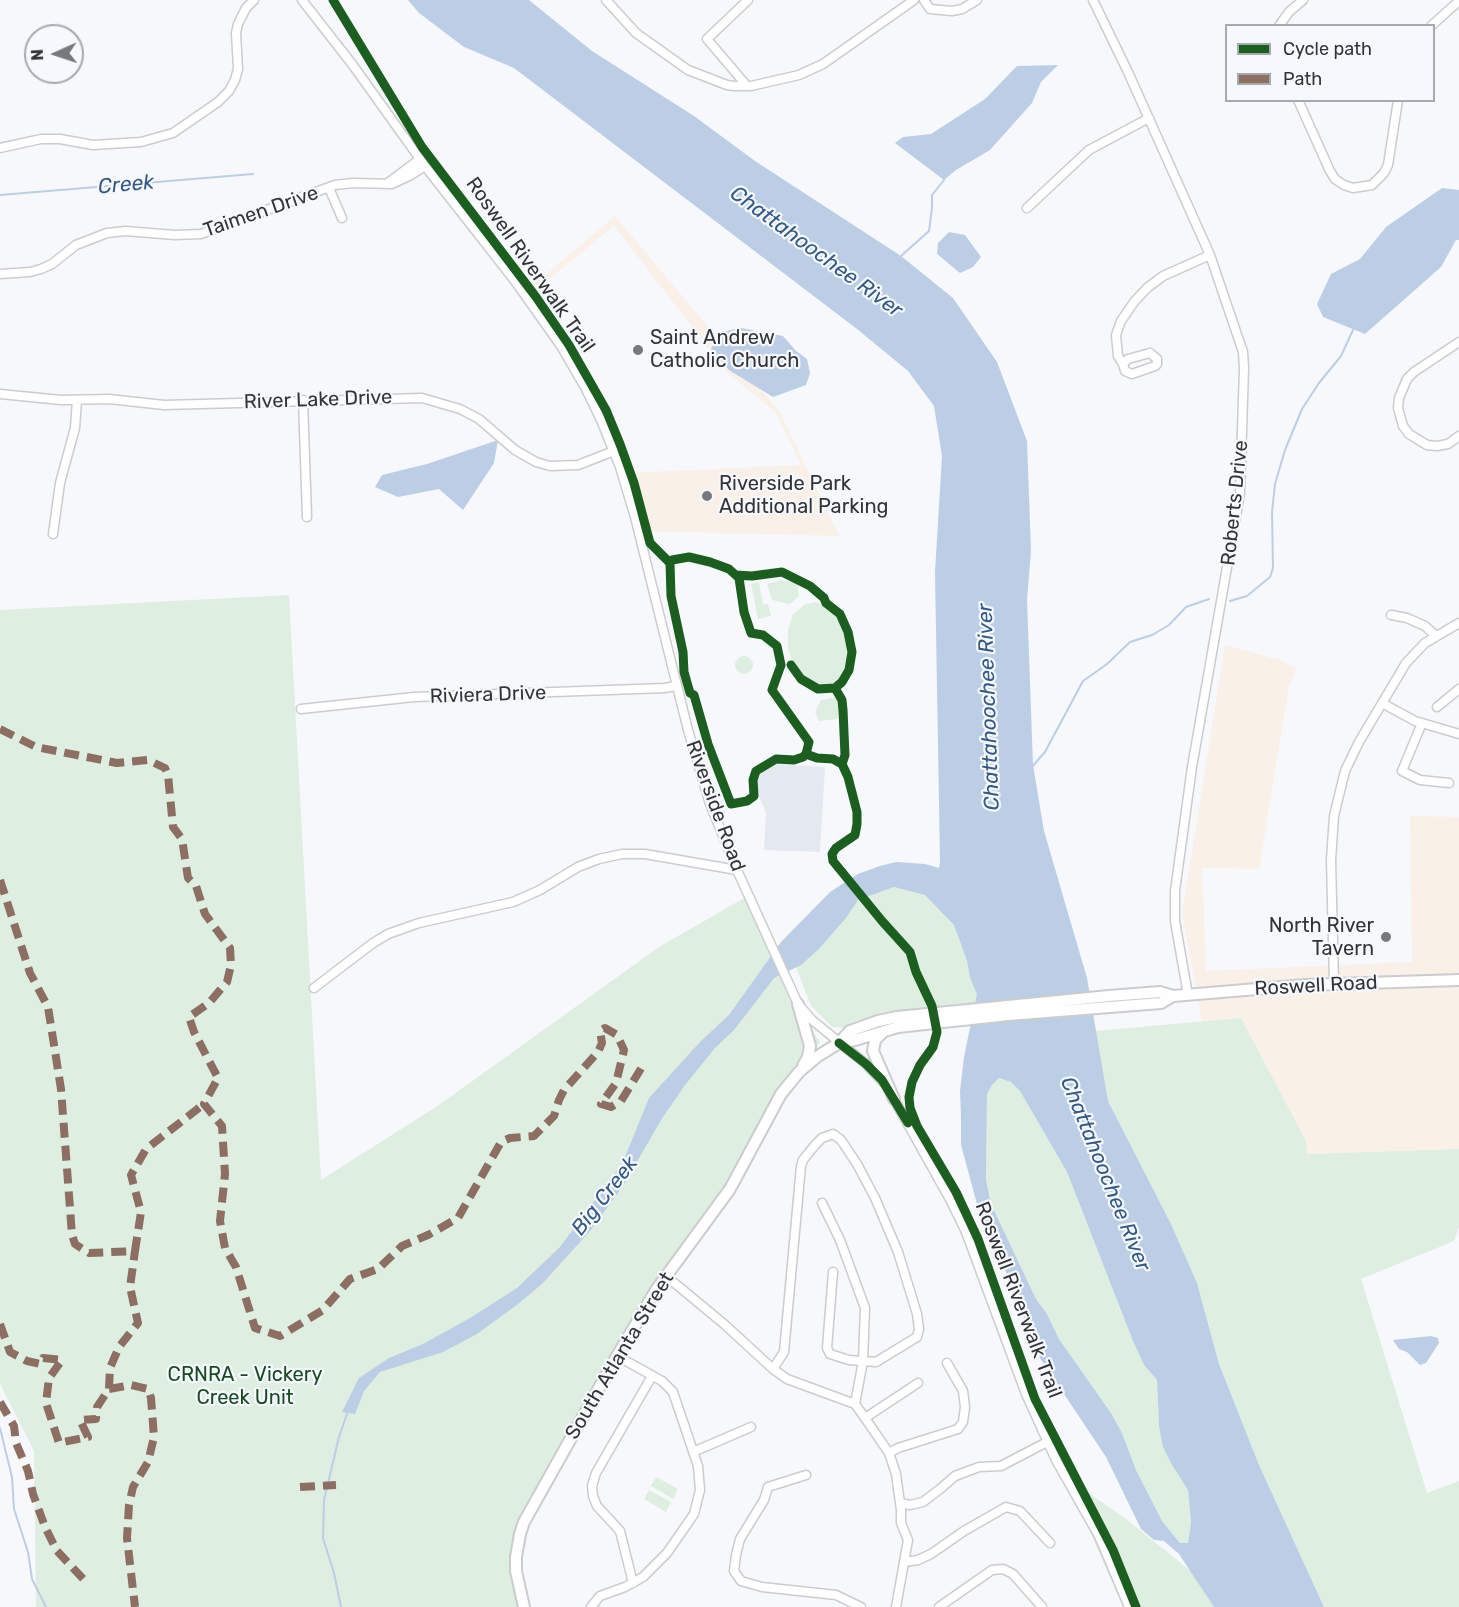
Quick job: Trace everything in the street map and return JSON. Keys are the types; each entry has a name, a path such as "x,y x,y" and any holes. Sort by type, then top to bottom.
{"main road":[{"name":"Roswell Road","path":"1110,1001 1160,992 1173,996 1334,984 1459,980"},
{"name":"South Atlanta Street","path":"524,1607 518,1582 516,1557 524,1522 646,1305 720,1204 739,1174 777,1101 799,1072 850,1031 866,1025 912,1015 1110,1001"},
{"name":"South Atlanta Street","path":"839,1042 907,1026 1110,1001"},
{"path":"798,1004 810,1046 806,1062 799,1072"},
{"path":"886,1030 875,1040 873,1051 894,1099"}],"street":[{"path":"0,148 40,139 60,139 93,145 141,142 165,137 178,130 218,102 229,91 238,69 236,33 238,24 246,8 254,0"},
{"name":"Riverside Road","path":"302,0 515,281 556,340 586,389 614,451 635,518 675,686 710,804 737,870 798,1004 812,1020 874,1072 894,1099 951,1201 966,1232 1026,1394 1047,1442 1099,1536 1129,1607"},
{"path":"606,0 636,33 690,71 726,85 747,86 799,75 823,64 914,0"},
{"path":"747,86 707,39 748,0"},
{"path":"924,0 930,9 951,11 962,9 977,0"},
{"name":"Roberts Drive","path":"1093,0 1210,255 1243,352 1240,493 1192,767 1175,891 1175,921 1188,995"},
{"path":"1280,24 1289,12 1303,0"},
{"path":"1433,24 1459,1"},
{"path":"1299,102 1330,171 1344,185 1353,188 1372,185 1384,173 1388,165 1398,102"},
{"path":"1027,208 1089,150 1149,118"},
{"name":"Taimen Drive","path":"0,274 41,269 86,240 107,233 125,231 196,235 346,183 388,183 423,162"},
{"path":"329,188 342,218"},
{"path":"1123,364 1118,356 1116,334 1121,321 1134,302 1162,276 1210,255"},
{"path":"1459,342 1407,379 1399,398 1398,408 1403,426 1427,445 1448,444 1459,436"},
{"name":"River Lake Drive","path":"0,394 77,400 109,399 164,405 406,397 441,402 460,409 479,419 525,457 550,466 578,465 614,451"},
{"path":"53,534 60,483 75,428 77,400"},
{"path":"303,400 306,518"},
{"path":"1391,615 1407,618 1425,626 1436,636"},
{"path":"1334,984 1331,860 1336,801 1351,757 1406,663 1425,643 1459,624"},
{"name":"Riviera Drive","path":"301,709 414,697 675,686"},
{"path":"1437,707 1459,689"},
{"path":"1382,703 1422,723 1459,734"},
{"path":"1422,723 1402,771 1420,780 1449,783"},
{"path":"314,988 388,934 419,924 513,902 599,858 622,854 645,854 737,870"},
{"path":"773,1369 784,1352 802,1160 822,1138 833,1134 841,1140 856,1164 898,1252 919,1329 917,1337 876,1362 849,1360 830,1354 827,1348 833,1272"},
{"path":"822,1203 840,1240 865,1308 863,1361 855,1404"},
{"path":"666,1276 787,1379 855,1404 890,1453 896,1474 901,1523 908,1540 896,1607"},
{"path":"591,1607 600,1596 633,1583 667,1553 694,1514 700,1491 698,1466 673,1392 668,1386 617,1356"},
{"path":"890,1453 898,1448 958,1429 963,1422 965,1407 963,1391 947,1363"},
{"path":"633,1583 620,1531 597,1506 592,1486 596,1473 652,1376"},
{"path":"865,1418 918,1383"},
{"path":"693,1452 751,1427"},
{"path":"900,1503 910,1505 923,1502 955,1476 979,1467 1001,1466 1047,1442"},
{"path":"806,1475 768,1487 765,1500 740,1539 734,1571 741,1581 762,1587 836,1595 861,1607"},
{"path":"904,1562 918,1560 931,1554 964,1531 1006,1507 1020,1511 1050,1543"},
{"path":"939,1607 992,1569 1003,1569 1013,1574 1042,1607"}],"shaded area":[{"path":"615,216 780,412 839,536 646,531 593,408 553,338 523,294","holes":["614,226 727,372 776,413 801,465 628,473 602,411 531,294"]},
{"path":"1225,645 1283,661 1296,668 1289,687 1259,869 1202,868 1206,971 1412,962 1410,816 1459,817 1459,1149 1307,1154 1306,1141 1241,1018 1202,1021 1182,914"},
{"path":"772,764 825,767 820,852 764,850 766,812 758,794 757,782 762,772"}],"green space":[{"path":"781,580 797,583 799,596 790,604 772,600 767,584"},
{"path":"759,582 763,605 768,604 771,616 758,619 751,584"},
{"name":"CRNRA - Vickery Creek Unit","path":"289,595 321,1180 439,1105 659,947 746,897 789,998 820,1042 799,1068 539,1492 520,1530 518,1569 526,1607 36,1607 34,1451 0,1384 0,610"},
{"path":"814,602 829,606 837,612 850,644 849,667 838,683 830,687 806,681 793,664 788,649 788,630 793,614 804,605"},
{"path":"740,656 748,656 753,661 751,672 740,674 735,669 735,661"},
{"path":"837,697 842,705 837,719 819,721 815,712 821,700"},
{"path":"894,887 925,895 954,924 967,961 970,979 978,994 975,1003 886,1013 859,1020 843,1028 832,1027 811,1006 796,967 819,949 846,918 858,900"},
{"path":"1241,1018 1306,1141 1307,1154 1459,1149 1459,1227 1454,1241 1361,1279 1427,1493 1459,1481 1459,1607 1324,1607 1259,1465 1219,1364 1197,1283 1171,1224 1108,1101 1095,1031"},
{"path":"999,1078 1011,1082 1020,1091 1067,1172 1133,1341 1144,1365 1157,1380 1159,1426 1172,1465 1188,1489 1191,1523 1188,1543 1180,1543 1162,1521 1136,1470 1122,1433 1111,1413 1059,1339 1047,1314 1036,1299 991,1204 986,1180 987,1094"},
{"path":"656,1477 678,1489 673,1499 651,1486"},
{"path":"1066,1477 1126,1519 1192,1572 1214,1607 1123,1607"},
{"path":"649,1490 671,1502 666,1512 644,1499"}],"water":[{"name":"Chattahoochee River","path":"408,0 529,0 592,51 694,116 755,161 901,256 953,298 997,362 1027,441 1031,551 1027,600 1033,765 1044,831 1087,978 1108,1101 1171,1224 1197,1283 1219,1364 1259,1465 1324,1607 1214,1607 1179,1554 1164,1541 1154,1540 1141,1529 1106,1457 1040,1358 999,1255 983,1226 961,1145 960,1091 964,1057 977,994 954,925 925,895 894,887 858,900 846,918 819,949 801,965 774,978 734,1030 715,1048 685,1085 661,1120 623,1186 590,1231 542,1284 477,1334 443,1352 380,1372 364,1391 355,1414 342,1412 359,1378 389,1358 423,1344 470,1318 517,1288 560,1247 623,1162 649,1098 701,1041 729,1015 781,942 830,892 858,874 880,866 896,862 925,864 939,868 940,862 935,572 942,456 934,406 908,371 857,329 514,68 464,47 419,13","holes":["999,1078 1011,1082 1020,1091 1067,1172 1133,1341 1144,1365 1157,1380 1159,1426 1163,1447 1188,1490 1191,1523 1188,1543 1180,1543 1162,1521 1136,1470 1122,1433 1111,1413 1059,1339 1047,1314 1036,1299 991,1204 986,1180 987,1094"]},
{"path":"1058,65 1041,82 1032,103 990,150 956,170 944,180 895,143 903,137 931,134 985,99 1017,66"},
{"path":"1442,188 1459,190 1459,240 1456,240 1441,267 1365,334 1323,317 1317,304 1331,274 1360,259 1386,227"},
{"path":"949,232 965,235 981,257 973,267 960,273 937,254 938,243"},
{"path":"741,328 783,336 796,351 807,359 810,373 806,385 773,397 729,370 711,349 715,340 726,331"},
{"path":"498,440 494,463 463,510 439,489 398,497 375,487 382,475 427,464"},
{"path":"1431,1336 1438,1338 1439,1343 1426,1363 1420,1365 1407,1352 1399,1349 1393,1340"}],"waterway":[{"name":"Creek","path":"0,195 253,174"},
{"path":"901,256 929,231 932,195 944,180"},
{"path":"1230,601 1247,596 1270,577 1273,568 1272,512 1275,484 1285,450 1302,409 1341,356 1353,330"},
{"path":"1031,768 1045,752 1083,681 1107,664 1130,642 1152,635 1169,625 1186,607 1209,599"},
{"name":"Big Creek","path":"341,1607 334,1573 323,1538 324,1500 339,1437 348,1411"},
{"name":"Big Creek","path":"0,1428 12,1477 14,1509 28,1552 32,1579 46,1607"}],"marked path":[{"path":"0,729 36,747 117,763 148,760 165,768 168,775 173,827 182,839 188,878 196,886 205,914 230,948 231,965 227,982 209,1003 189,1017 194,1032 218,1078 204,1104 222,1126 225,1174 220,1221 225,1248 236,1267 255,1328 280,1336 323,1310 350,1279 378,1269 402,1246 458,1218 501,1142 510,1138 534,1136 554,1116 564,1090 598,1052 602,1043 600,1031 605,1028 617,1035 624,1050 616,1083 601,1104 611,1107 621,1101 646,1064"},
{"path":"0,880 30,973 48,1007 61,1089 72,1235 75,1244 89,1253 135,1251 141,1212 131,1175 146,1149 204,1104"},
{"path":"0,1324 10,1352 27,1361 40,1364 43,1358 62,1360 49,1378 46,1403 59,1443 88,1437 80,1420 96,1419 97,1407 109,1389 110,1368 119,1347 138,1323 130,1287 135,1251"},
{"path":"109,1389 131,1385 148,1389 151,1398 154,1437 148,1462 133,1487 129,1505 127,1538 135,1607"},
{"path":"0,1402 14,1426 16,1443 28,1471 33,1494 45,1527 57,1551 88,1584"},
{"path":"300,1487 336,1485"}],"cycle path":[{"name":"Roswell Riverwalk Trail","path":"333,0 422,147 536,297 569,345 606,410 620,444 634,483 650,543 670,563"},
{"path":"670,563 672,560 689,557 729,569 739,578 744,612 751,633 763,635 777,646 781,665 772,690 809,742 806,754"},
{"name":"Roswell Riverwalk Trail","path":"670,563 671,596 683,652 684,672 731,804 747,801 754,796 753,780 756,771 776,759 794,760 806,754 817,758 833,759 842,764 848,777 857,812 857,824 855,835 836,848 832,854 833,861 910,952 916,972 932,1006 937,1032 933,1047 920,1065 912,1082 909,1097 910,1108 917,1126 956,1192 978,1239 1035,1399 1113,1550 1136,1607"},
{"path":"736,575 752,576 782,572 810,586 840,614 848,632 852,652 849,670 842,682 835,688 818,689 801,679 791,665"},
{"path":"835,688 842,700 843,710 845,755 842,764"},
{"path":"839,1043 882,1080 908,1123"}],"place":[{"name":"Saint Andrew Catholic Church","path":"638,350"},
{"name":"Riverside Park Additional Parking","path":"707,496"},
{"name":"North River Tavern","path":"1386,937"}]}
